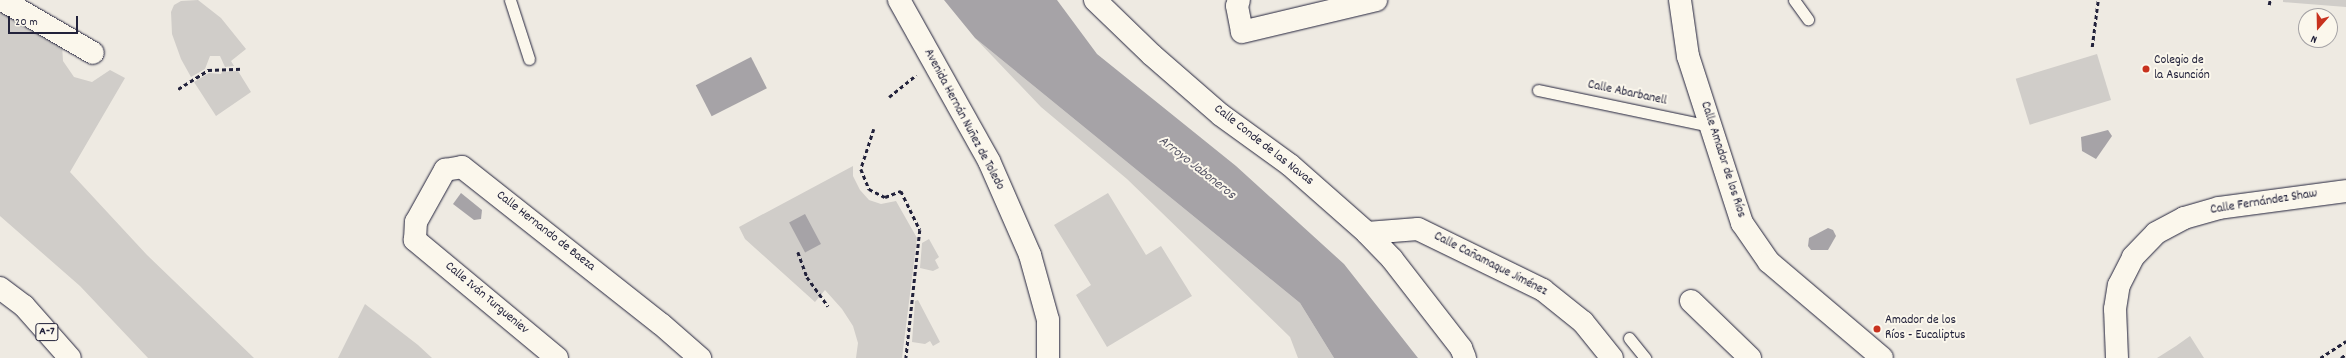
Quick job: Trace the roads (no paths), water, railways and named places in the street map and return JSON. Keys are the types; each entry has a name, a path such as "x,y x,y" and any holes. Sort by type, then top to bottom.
{"main road":[{"path":"2,0 92,53"},
{"name":"Avenida Hernán Nuñez de Toledo","path":"899,0 989,161 1030,254 1048,320 1048,358"},
{"name":"Calle Conde de las Navas","path":"1094,0 1152,55 1221,114 1290,164 1367,233 1397,265 1461,348 1465,358"},
{"path":"1239,0 1242,32 1376,0"},
{"name":"Calle Amador de los Ríos","path":"1680,0 1688,56 1742,223 1769,262 1882,358"},
{"name":"Calle Hernando de Baeza","path":"415,240 416,222 445,170 462,167 661,324 700,358"},
{"name":"Calle Fernández Shaw","path":"2117,358 2115,310 2119,285 2133,257 2156,233 2184,218 2218,208 2346,191"},
{"name":"Calle Cañamaque Jiménez","path":"1367,233 1418,229 1543,290 1583,322 1612,358"},
{"name":"Calle Iván Turgueniev","path":"415,240 557,358"},
{"path":"0,276 24,306"},
{"name":"A-7","path":"0,288 24,306 70,358"},
{"path":"1691,301 1750,358"}],"lane":[{"path":"510,0 528,59"},
{"path":"1794,0 1808,19"},
{"name":"Calle Abarbanell","path":"1538,90 1711,126"},
{"path":"1629,338 1645,358"}],"water":[{"name":"Arroyo Jaboneros","path":"944,0 1057,0 1097,54 1236,166 1344,264 1418,358 1334,358 1300,303 975,38"},
{"path":"751,57 767,88 712,116 696,85"},
{"path":"2108,130 2112,136 2096,159 2082,151 2081,137"},
{"path":"461,193 482,210 481,219 474,220 453,204"},
{"path":"805,214 821,244 805,252 789,222"},
{"path":"1828,228 1833,230 1836,236 1828,250 1811,250 1808,246 1809,238"}],"place":[{"name":"Colegio de la Asunción","path":"2146,69"},
{"name":"Amador de los Ríos - Eucaliptus","path":"1877,329"}]}
